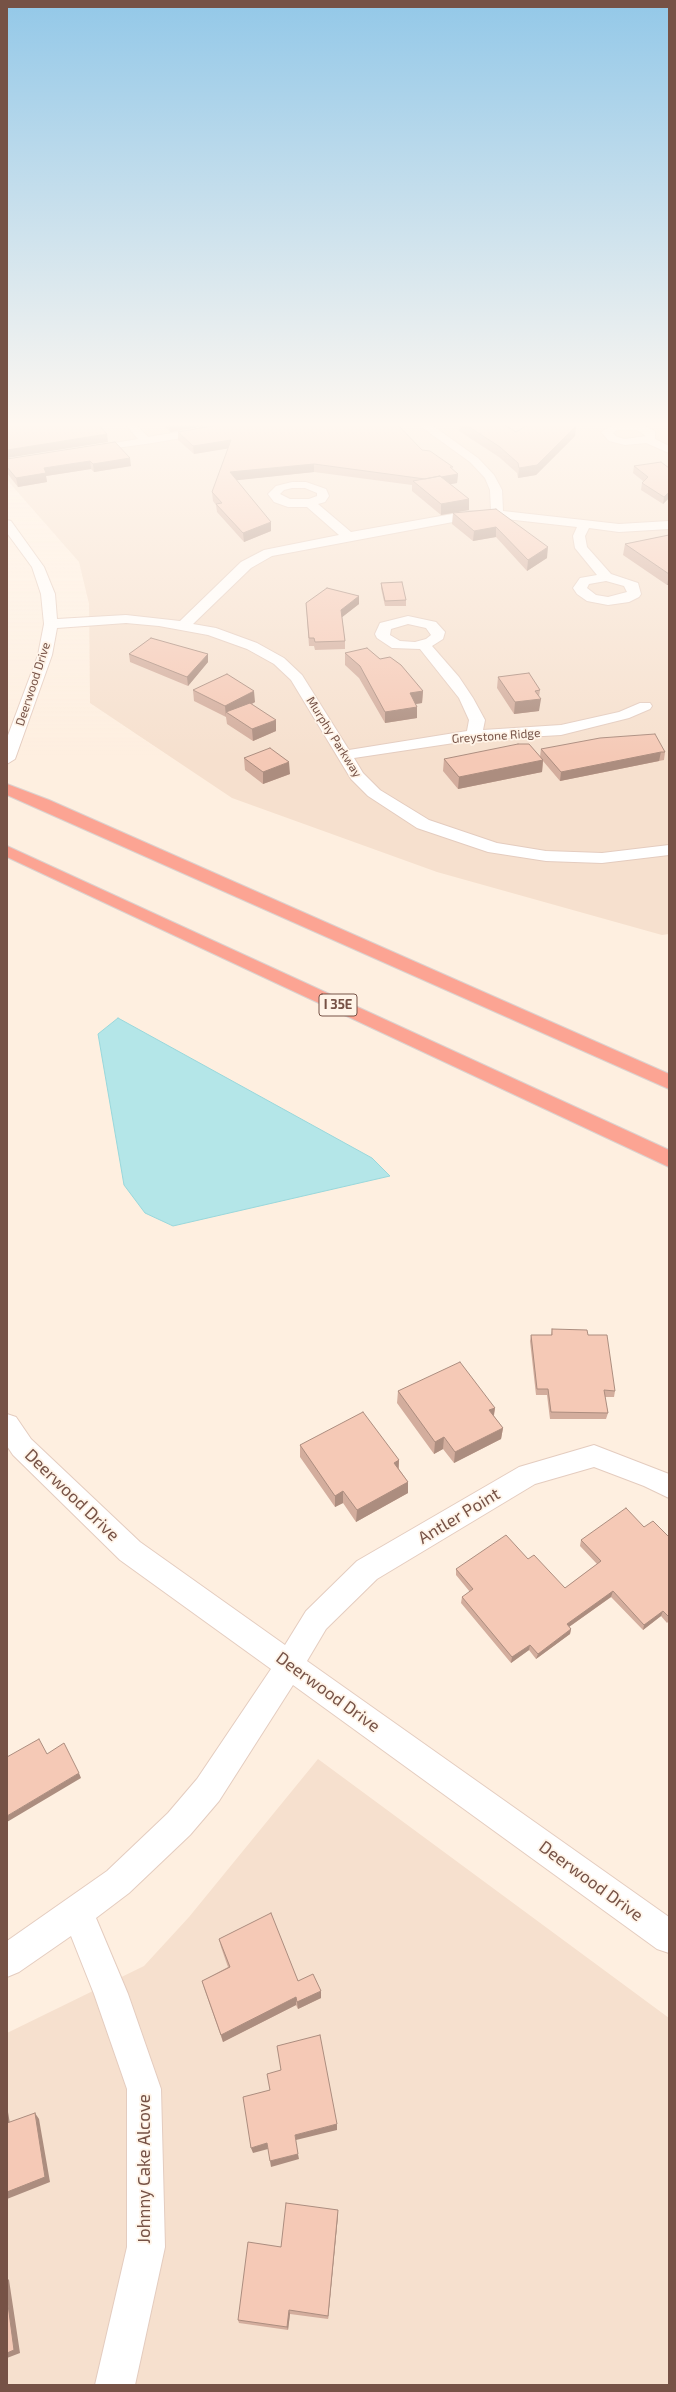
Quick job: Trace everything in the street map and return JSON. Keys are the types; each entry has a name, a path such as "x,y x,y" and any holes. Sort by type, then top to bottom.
{"highway":[{"path":"7,789 50,806 669,1082"},
{"name":"I 35E","path":"7,851 669,1159"}],"street":[{"name":"Deerwood Drive","path":"7,759 45,655 51,624 48,594 38,567 15,535"},
{"path":"183,626 242,568 256,558 283,549 355,535"},
{"path":"580,535 581,548 606,577"},
{"name":"Murphy Parkway","path":"51,624 126,619 211,631 252,646 279,661 297,678 357,776 374,793 423,824 494,848 546,856 602,858 669,850"},
{"path":"424,645 454,680 466,698 477,720 474,735"},
{"name":"Greystone Ridge","path":"344,755 474,735 561,730 624,715 645,706"},
{"name":"Deerwood Drive","path":"7,1425 22,1447 130,1552 669,1936"},
{"name":"Antler Point","path":"7,1960 78,1913 118,1882 184,1819 208,1790 289,1665 316,1620 367,1570 528,1475 594,1456 653,1478 669,1487"},
{"name":"Johnny Cake Alcove","path":"78,1913 111,1994 144,2088 146,2247 115,2385"}],"shaded area":[{"path":"55,535 669,535 669,934 662,935 437,872 232,798 90,703 89,604 79,562"},
{"path":"318,1759 669,2018 669,2385 7,2385 7,2033 144,1966 189,1917"}],"water":[{"path":"118,1018 372,1158 390,1176 173,1226 145,1213 124,1185 98,1034"}],"building":[{"path":"503,535 531,535 548,547 528,560"},
{"path":"669,535 669,574 625,544"},
{"path":"402,582 406,600 385,601 381,583"},
{"path":"327,588 359,596 341,610 345,641 315,642 314,638 309,638 306,603"},
{"path":"151,638 208,654 187,677 129,654"},
{"path":"367,648 380,659 390,657 401,665 423,691 410,693 417,707 385,712 360,666 345,653"},
{"path":"529,673 540,690 535,691 541,699 515,702 498,677"},
{"path":"227,674 254,691 225,706 193,690"},
{"path":"250,703 276,720 252,729 226,712"},
{"path":"655,734 665,752 561,772 541,749 600,738"},
{"path":"518,744 529,744 543,760 459,777 444,759"},
{"path":"270,748 289,762 263,772 244,758"},
{"path":"552,1329 587,1330 588,1335 607,1335 615,1391 604,1390 608,1413 551,1412 548,1389 537,1389 531,1335 552,1335"},
{"path":"460,1362 495,1408 489,1410 503,1428 455,1452 444,1437 435,1442 398,1391"},
{"path":"363,1412 399,1460 394,1463 408,1482 357,1510 343,1491 335,1496 300,1445"},
{"path":"626,1508 644,1527 653,1521 669,1537 669,1617 663,1611 644,1625 613,1591 567,1624 571,1629 538,1654 530,1645 512,1657 462,1597 473,1589 456,1569 506,1535 528,1559 534,1555 565,1588 601,1561 581,1540"},
{"path":"39,1739 47,1754 64,1743 79,1773 7,1816 7,1757"},
{"path":"271,1913 298,1981 313,1974 321,1991 297,2002 296,1997 221,2035 202,1981 230,1967 219,1939"},
{"path":"320,2035 337,2124 295,2135 298,2154 270,2161 267,2143 251,2148 243,2097 270,2090 267,2074 281,2070 277,2046"},
{"path":"35,2113 45,2177 7,2192 7,2123"},
{"path":"286,2203 338,2210 328,2316 289,2310 287,2327 238,2320 248,2242 281,2247"},
{"path":"7,2297 14,2350 7,2353"}]}
